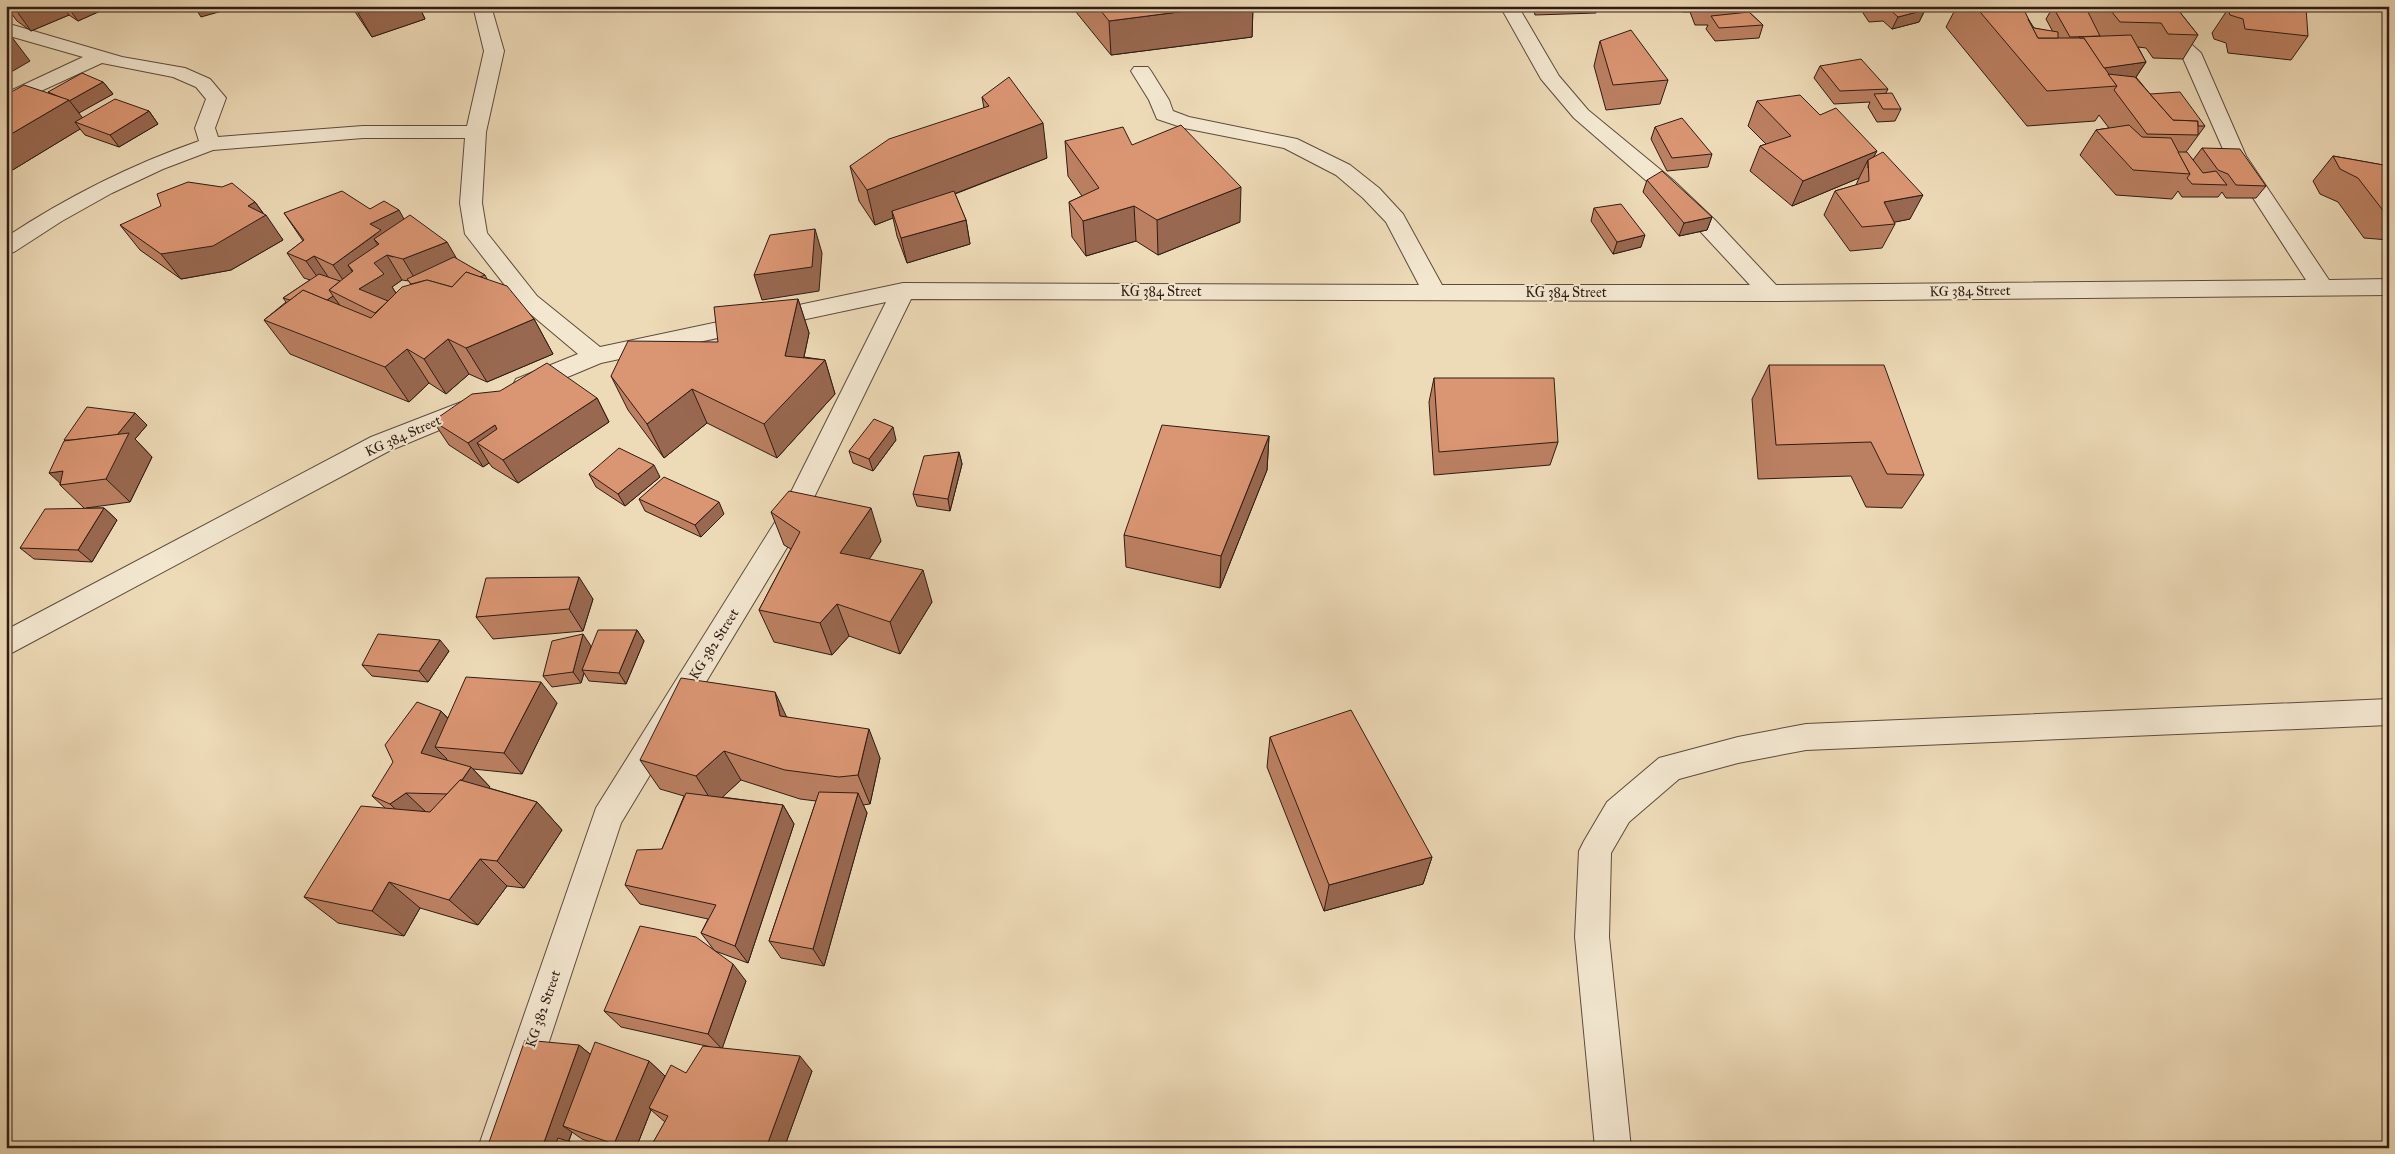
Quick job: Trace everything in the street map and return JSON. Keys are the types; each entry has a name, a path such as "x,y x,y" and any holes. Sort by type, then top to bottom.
{"street":[{"path":"482,6 494,51 476,132 471,203 476,234 529,301 596,356"},
{"path":"1510,6 1551,79 1581,114 1666,185 1707,225 1770,293"},
{"path":"2138,6 2191,53 2236,156 2322,287"},
{"path":"6,29 101,56 178,72 203,83 216,98 205,128 210,144"},
{"path":"6,101 101,56"},
{"path":"1141,71 1159,100 1164,115 1184,122 1290,142 1343,170 1371,193 1395,219 1436,292"},
{"path":"6,247 52,216 129,174 166,158 210,144 363,132 476,132"},
{"name":"KG 384 Street","path":"6,644 380,444 596,356 903,291 1770,293 2389,287"},
{"name":"KG 382 Street","path":"496,1148 607,818 791,519 903,291"},
{"path":"1613,1148 1592,937 1594,850 1618,812 1670,768 1738,750 1806,737 2389,712"}],"building":[{"path":"354,6 379,6 358,13"},
{"path":"1097,6 1225,6 1109,21"},
{"path":"1872,6 1921,6 1925,10 1898,17 1888,8 1875,10"},
{"path":"1975,6 2022,6 2038,38 2084,38 2117,86 2047,91"},
{"path":"2107,6 2175,6 2198,35 2168,34 2161,23 2120,22"},
{"path":"2230,6 2294,6 2306,8 2308,36 2245,29 2243,19 2230,15 2228,9"},
{"path":"2053,7 2086,8 2100,36 2070,37"},
{"path":"1749,12 1763,25 1719,28 1711,16"},
{"path":"2028,19 2034,28 2058,32 2058,38 2038,38"},
{"path":"1631,30 1668,80 1613,85 1600,41"},
{"path":"2131,35 2146,62 2104,68 2084,38 2079,37"},
{"path":"1861,59 1888,89 1840,91 1820,66"},
{"path":"82,73 103,82 69,101 48,92"},
{"path":"2108,74 2135,77 2173,120 2198,121 2198,135 2147,134 2114,90 2117,86"},
{"path":"1009,77 1043,123 867,190 850,166 889,139 989,106 982,97"},
{"path":"24,85 69,100 6,137 6,95"},
{"path":"2180,92 2205,126 2198,126 2198,121 2173,120 2150,94"},
{"path":"1892,93 1901,109 1883,109 1874,94"},
{"path":"1800,95 1820,115 1836,108 1877,151 1803,181 1760,146 1791,136 1757,101"},
{"path":"115,99 149,111 110,135 75,122"},
{"path":"1682,118 1712,154 1672,158 1655,127"},
{"path":"1181,125 1241,187 1157,220 1134,206 1083,221 1069,202 1099,188 1065,141 1123,127 1132,145"},
{"path":"2129,125 2142,137 2171,138 2190,174 2133,170 2096,130"},
{"path":"2202,148 2240,149 2266,186 2236,185 2228,174 2218,170"},
{"path":"1883,152 1923,195 1884,202 1895,224 1862,227 1835,191 1869,181 1868,160"},
{"path":"2178,152 2187,152 2203,173 2216,171 2227,185 2192,184 2187,178 2190,174"},
{"path":"2333,156 2389,166 2389,213 2385,213 2358,178 2340,169"},
{"path":"1662,171 1712,217 1684,223 1647,180"},
{"path":"188,182 222,187 232,183 255,202 248,206 266,215 213,246 161,254 120,225 161,206 157,194"},
{"path":"342,191 370,209 384,201 399,210 370,224 381,230 333,265 314,256 306,261 287,253 304,240 284,213"},
{"path":"954,191 966,220 901,238 892,211"},
{"path":"1621,204 1645,235 1617,242 1594,208"},
{"path":"410,215 447,242 403,259 387,255 374,263 384,274 359,289 388,301 375,313 329,290 353,271 348,265 379,244 374,239"},
{"path":"815,229 812,267 754,275 770,235"},
{"path":"454,257 485,275 480,277 466,272 452,287 427,280 411,284 407,279"},
{"path":"466,272 507,286 534,319 466,348 448,339 424,359 407,349 385,367 264,320 303,290 371,318 402,287 427,280 452,287"},
{"path":"319,274 340,281 329,290 333,296 327,300 303,290 290,300 283,298"},
{"path":"798,299 785,356 825,360 764,424 692,389 647,424 611,376 628,341 718,342 714,307"},
{"path":"547,363 597,398 503,460 477,443 497,429 495,425 468,443 433,421 472,394 500,391"},
{"path":"1769,365 1884,365 1924,475 1887,474 1871,442 1776,445"},
{"path":"1434,378 1554,378 1558,442 1439,452"},
{"path":"87,407 135,413 117,435 64,440"},
{"path":"874,419 893,427 869,459 849,451"},
{"path":"1162,425 1269,436 1221,556 1124,535"},
{"path":"129,433 106,479 60,485 63,471 49,473 64,441"},
{"path":"619,448 654,465 618,494 589,474"},
{"path":"959,452 948,499 913,494 924,456"},
{"path":"664,477 719,502 695,525 639,499"},
{"path":"789,491 871,508 840,553 923,570 890,622 837,604 820,623 759,610 800,532 771,512"},
{"path":"104,508 78,550 20,548 45,509"},
{"path":"579,577 569,609 476,617 486,578"},
{"path":"598,630 637,630 619,673 582,670"},
{"path":"378,634 440,640 419,671 362,665"},
{"path":"583,634 573,672 543,676 552,641"},
{"path":"466,677 541,682 504,753 435,747"},
{"path":"681,678 775,692 780,716 869,729 858,775 839,777 785,770 724,751 696,776 640,760"},
{"path":"417,702 441,711 421,753 471,767 462,780 447,794 406,793 390,804 372,796 393,762 385,745"},
{"path":"1351,710 1432,857 1329,885 1270,737"},
{"path":"460,780 537,802 497,861 480,859 449,900 389,882 372,911 304,897 361,806 430,812"},
{"path":"819,792 858,793 813,949 769,941"},
{"path":"686,793 783,805 735,946 701,933 716,905 625,885 637,850 662,849"},
{"path":"640,926 696,937 733,964 708,1034 604,1011"},
{"path":"525,1040 579,1045 542,1148 487,1148"},
{"path":"595,1042 649,1061 614,1144 563,1126"},
{"path":"703,1046 800,1056 766,1148 650,1148 668,1116 649,1108 671,1065 686,1073"},
{"path":"558,1138 590,1148 554,1148"}]}
